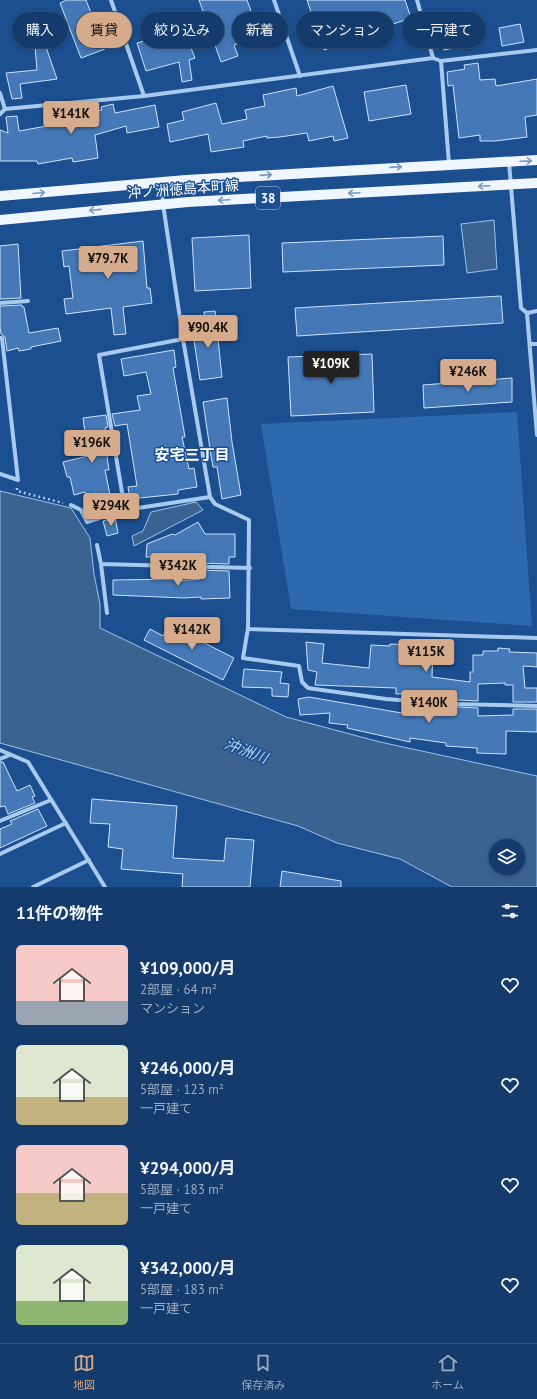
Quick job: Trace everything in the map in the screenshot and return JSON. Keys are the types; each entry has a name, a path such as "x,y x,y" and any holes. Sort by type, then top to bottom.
{"main road":[{"name":"沖ノ洲徳島本町線","path":"0,196 162,182 537,160"},
{"name":"沖ノ洲徳島本町線","path":"0,220 163,204 537,183"}],"street":[{"path":"111,0 144,96"},
{"path":"274,0 300,76"},
{"path":"417,0 433,58"},
{"path":"4,108 144,96 433,58 441,60 537,50"},
{"path":"441,60 449,164"},
{"path":"0,93 4,108 0,114"},
{"path":"509,161 521,308 527,313 537,435"},
{"path":"162,182 163,204 183,339 210,497 215,504 249,520 250,568 248,629 243,658 299,666 302,682 308,688 386,699 451,704 537,706"},
{"path":"0,303 28,301"},
{"path":"527,313 537,311"},
{"path":"0,338 2,338 18,480 0,474"},
{"path":"125,510 99,355 183,339"},
{"path":"530,344 537,344"},
{"path":"72,505 81,510 87,522 125,510 210,497"},
{"path":"97,545 107,613"},
{"path":"101,564 250,568"},
{"path":"248,629 537,638"},
{"path":"0,750 28,762 105,887"},
{"path":"0,759 10,754"},
{"path":"0,820 51,800"},
{"path":"0,854 66,823"},
{"path":"33,887 89,860"}],"path":[{"path":"18,480 17,491 72,505"}],"shaded area":[{"path":"517,412 532,626 291,609 261,424"}],"water":[{"path":"494,220 497,269 467,273 461,224"},
{"name":"沖洲川","path":"0,491 71,508 90,538 94,574 100,604 100,628 286,717 380,742 537,776 537,887 452,887 400,859 337,843 298,826 0,743"},
{"path":"196,502 203,510 134,546 132,536 143,531 151,512"}],"building":[{"path":"67,0 86,0 91,12 76,12 76,45 68,24 68,12 63,12 60,3"},
{"path":"199,0 247,0 251,11 232,12 232,48 235,48 238,56 221,62 216,48 224,48 224,12 203,12"},
{"path":"307,0 405,0 409,12 402,12 402,21 394,24 394,12 311,12"},
{"path":"520,24 524,42 502,46 499,28"},
{"path":"140,42 140,48 191,48 195,58 189,60 192,80 182,82 179,62 146,71 137,43"},
{"path":"35,48 46,48 57,79 20,84 22,98 12,99 6,73 37,70"},
{"path":"77,48 105,48 105,49 81,58"},
{"path":"444,48 454,48 444,50"},
{"path":"478,63 480,80 495,79 496,86 537,79 537,115 525,117 527,137 495,141 480,141 480,135 459,138 453,85 448,86 447,72 465,69 464,65"},
{"path":"406,85 411,114 369,121 364,92"},
{"path":"333,86 348,138 334,141 333,136 309,141 307,133 267,138 267,136 243,141 244,147 211,152 208,134 170,142 167,124 184,120 182,112 216,103 222,124 247,119 245,110 265,106 263,95 296,88 297,96"},
{"path":"113,104 115,113 155,105 159,127 127,133 126,126 95,135 98,158 73,162 72,158 38,164 37,161 0,161 0,130 8,133 6,117 17,116 19,131 63,123 61,111 71,109 73,115 102,110 101,107"},
{"path":"249,235 251,288 195,291 192,238"},
{"path":"443,236 444,265 283,272 282,243"},
{"path":"143,241 147,288 150,288 152,303 123,307 126,334 114,335 111,308 66,314 64,299 73,298 69,266 64,267 62,251"},
{"path":"18,244 21,298 0,299 0,246"},
{"path":"501,296 503,323 297,336 295,308"},
{"path":"22,305 22,307 24,307 29,333 58,328 61,341 31,347 31,349 19,351 18,348 7,351 5,337 1,334 0,306"},
{"path":"215,311 222,377 200,380 193,334 205,333 204,312"},
{"path":"174,350 176,367 173,368 185,437 182,437 189,469 194,468 197,487 178,490 178,494 130,499 128,487 137,486 127,424 115,426 112,414 140,410 137,396 151,394 146,372 124,376 121,359"},
{"path":"372,354 374,412 291,416 288,357"},
{"path":"512,378 512,402 424,408 423,385"},
{"path":"227,398 232,442 241,495 222,499 217,467 213,467 203,402"},
{"path":"106,415 108,427 105,428 107,443 105,443 109,470 105,470 113,510 101,514 96,493 86,495 85,492 74,495 70,477 67,477 63,462 88,456 83,418"},
{"path":"115,517 118,533 107,536 103,521"},
{"path":"198,522 205,534 235,534 235,557 229,557 229,564 200,563 200,558 146,557 147,544 172,534 175,535"},
{"path":"200,570 229,571 230,598 201,599 201,597 184,598 113,595 113,580 177,579 177,581 200,579"},
{"path":"169,625 234,658 223,680 144,640 150,629 163,636"},
{"path":"306,642 324,644 322,663 369,668 371,645 390,646 390,644 409,645 409,647 433,648 432,677 470,682 470,672 473,672 473,655 483,655 483,651 498,651 498,648 510,649 509,652 537,653 537,667 523,666 525,688 537,688 537,702 513,702 513,685 505,685 505,683 478,684 478,701 422,698 423,693 396,694 396,688 315,685 317,672 308,670"},
{"path":"244,669 282,672 280,683 289,684 288,697 272,696 272,688 242,687"},
{"path":"309,697 419,716 421,705 478,708 478,716 513,715 513,709 537,709 537,732 506,731 506,754 477,753 477,748 446,746 446,743 410,738 410,742 347,728 348,725 329,723 330,713 300,715 298,699"},
{"path":"0,762 3,762 17,791 30,785 35,796 32,797 35,803 8,814 5,806 0,807"},
{"path":"92,799 177,806 173,858 224,861 226,838 254,840 250,887 182,887 183,874 121,869 123,849 108,847 110,824 90,823"},
{"path":"38,809 47,826 0,848 0,829 12,824 10,821"},
{"path":"282,871 341,881 341,887 280,887"}],"district":[{"name":"安宅三丁目","path":"192,455"}]}
